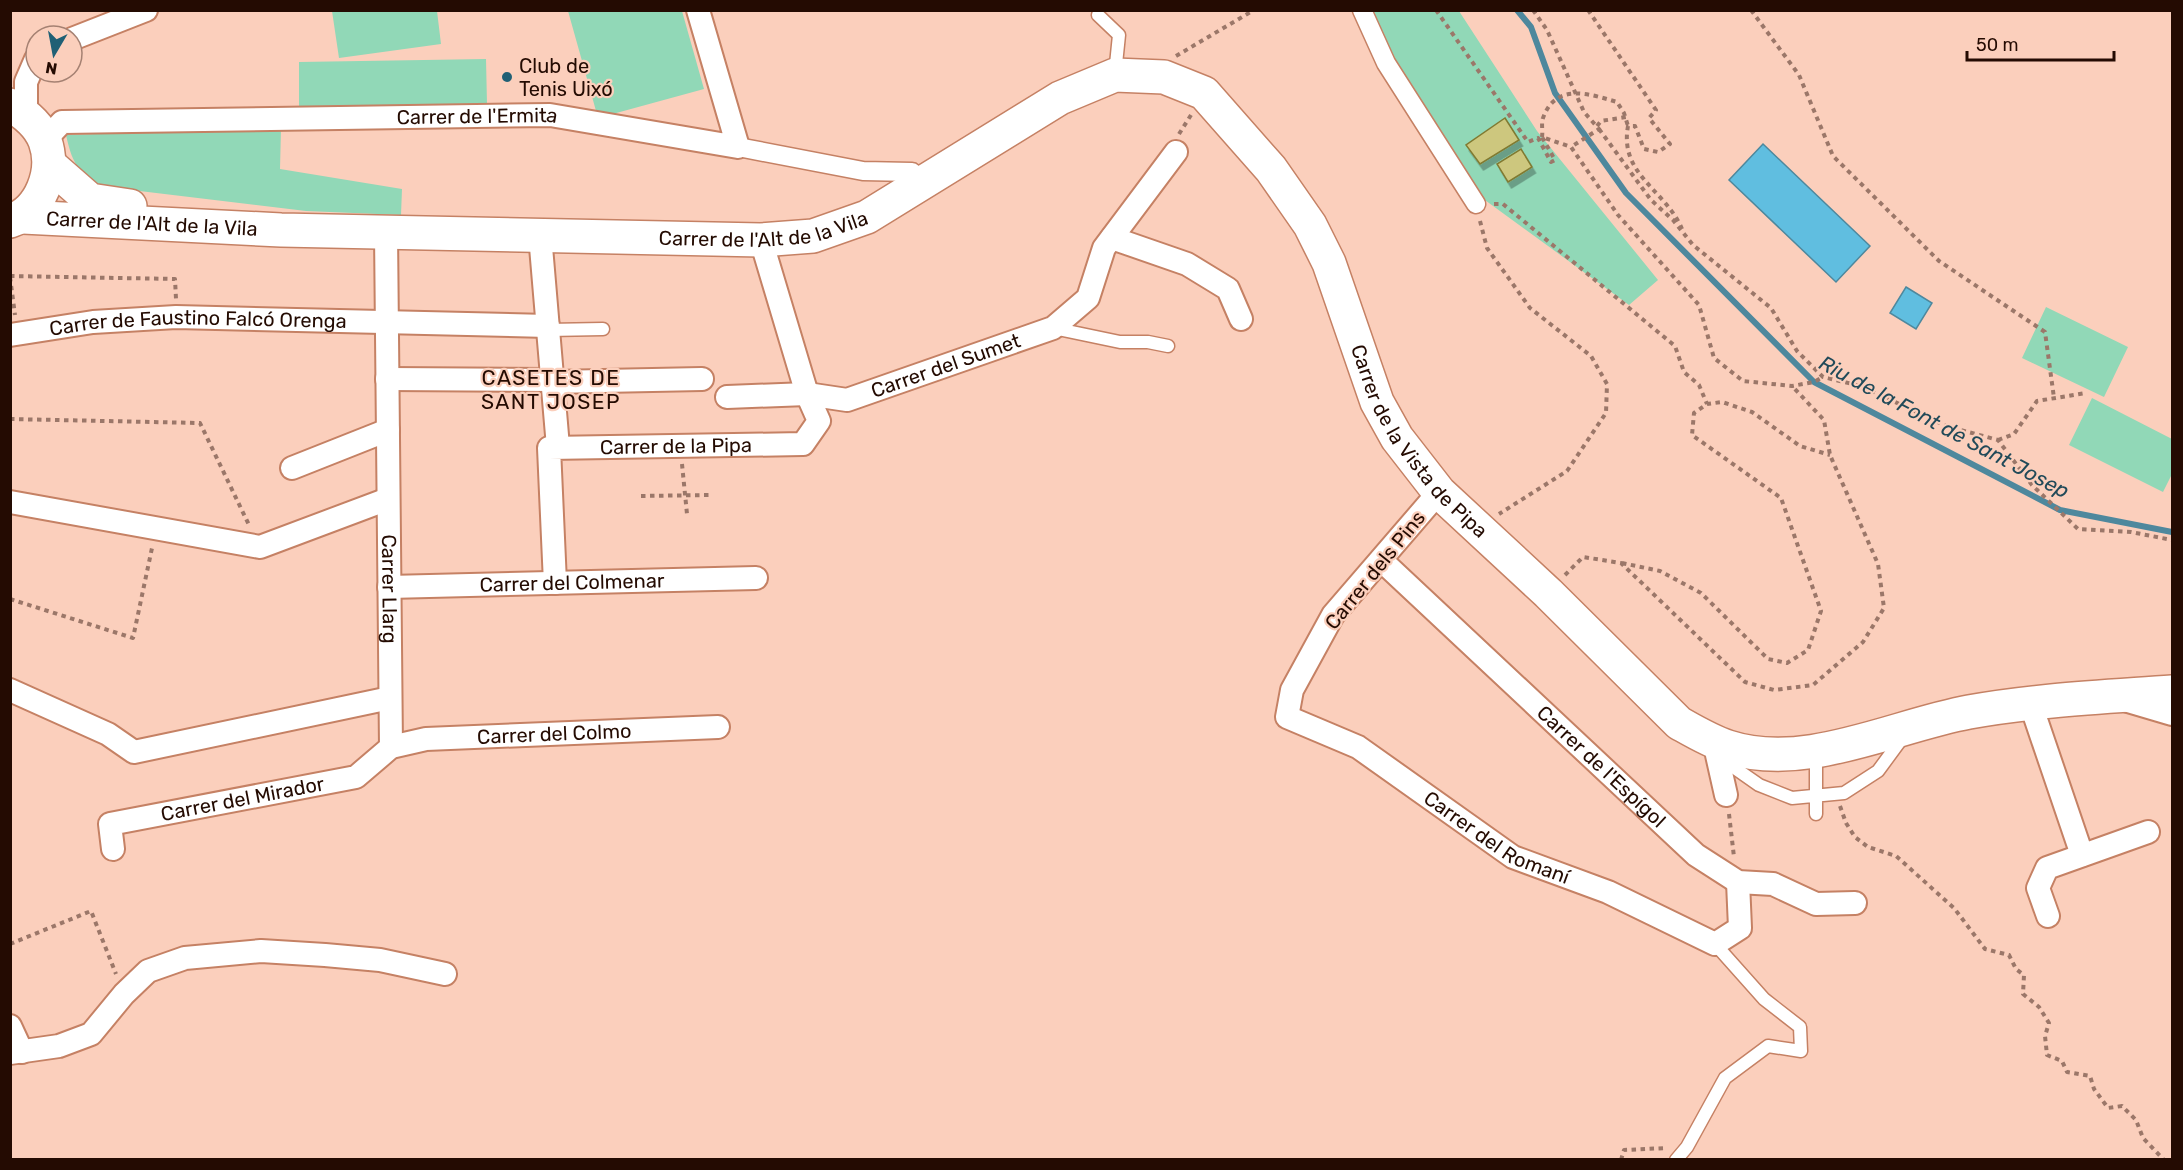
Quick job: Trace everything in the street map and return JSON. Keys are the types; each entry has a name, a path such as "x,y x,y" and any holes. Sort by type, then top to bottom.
{"main road":[{"name":"Carrer de l'Alt de la Vila","path":"17,219 281,230 761,240 813,236 867,217 1060,98 1115,75 1164,77 1204,93"},
{"name":"Carrer de la Vista de Pipa","path":"1204,93 1271,169 1310,225 1329,263 1377,402 1397,438 1440,492 1548,593 1679,723 1710,746 1786,754 1816,750 1966,712 2030,702 2172,692"},
{"name":"Carrer de l'Alt de la Vila","path":"18,109 47,152 90,200 281,230"},
{"path":"17,219 42,195 47,152"}],"street":[{"path":"84,34 146,10"},
{"path":"698,10 738,147"},
{"path":"1362,10 1386,63 1476,204"},
{"path":"10,74 24,65"},
{"path":"18,109 25,84"},
{"name":"Carrer de l'Ermita","path":"47,152 62,122 550,115 862,171 912,172"},
{"name":"Carrer del Sumet","path":"727,397 807,394 847,400 1053,328 1088,298 1104,248 1176,152"},
{"name":"Carrer Llarg","path":"386,232 391,747"},
{"path":"540,235 553,381 555,583"},
{"path":"1112,238 1187,264 1228,289 1241,319"},
{"path":"761,240 807,394"},
{"name":"Carrer de Faustino Falcó Orenga","path":"14,335 93,322 176,317 548,328"},
{"path":"387,380 702,379"},
{"name":"Carrer de la Pipa","path":"554,448 803,444 819,421 807,394"},
{"path":"292,468 388,430"},
{"name":"Carrer dels Pins","path":"1287,717 1292,690 1333,615 1440,492"},
{"path":"10,502 260,547 388,500"},
{"name":"Carrer de l'Espígol","path":"1380,560 1696,855 1738,882 1773,884 1816,904 1855,903"},
{"name":"Carrer del Colmenar","path":"389,586 756,578"},
{"path":"10,690 108,734 134,752 390,698"},
{"path":"2113,696 2172,714"},
{"path":"2030,702 2082,855"},
{"name":"Carrer del Romaní","path":"1287,717 1358,747 1513,857 1608,892 1715,944"},
{"name":"Carrer del Colmo","path":"391,747 426,739 718,727"},
{"path":"1710,746 1726,795"},
{"name":"Carrer del Mirador","path":"113,849 110,824 356,777 391,747"},
{"path":"2048,916 2038,888 2047,868 2148,832"},
{"path":"1715,944 1740,928 1738,882"},
{"path":"10,1026 16,1052 59,1046 91,1034 124,994 148,971 185,958 261,951 380,960 445,974"}],"lane":[{"path":"1098,15 1119,35 1115,75"},
{"path":"548,328 603,329"},
{"path":"1053,328 1120,342 1148,342 1168,346"},
{"name":"Carrer de la Vista de Pipa","path":"1710,746 1759,785 1791,798 1836,794 1844,793 1878,771 1910,728"},
{"path":"1816,750 1816,814"},
{"path":"1676,1160 1687,1148 1725,1078 1768,1046 1801,1051 1800,1027 1764,999 1715,944"}],"path":[{"path":"1164,77 1175,57 1254,10"},
{"path":"1436,10 1528,142 1538,138 1551,162 1555,160 1542,137 1542,120 1546,111 1562,95 1575,92 1617,102 1626,117 1628,126 1625,142 1631,160 1645,182 1665,200 1678,219 1685,235"},
{"path":"1533,10 1547,30 1584,112 1651,200 1673,220 1693,245 1771,308 1797,351 1823,377 1861,386 1946,426 1998,440 2014,434 2037,400 2086,393"},
{"path":"1588,10 1656,110 1649,118 1670,144 1658,152 1644,148 1635,126 1628,126"},
{"path":"1751,10 1798,75 1833,156 1939,261 2045,332 2054,398"},
{"path":"1176,152 1174,143 1204,93"},
{"path":"1571,147 1598,129 1601,121 1626,117"},
{"path":"1542,137 1571,147 1618,215 1699,305 1714,358 1743,381 1792,386 1814,382 1823,377"},
{"path":"1478,528 1568,471 1606,413 1607,384 1591,356 1530,308 1487,248 1476,204 1503,204 1675,346 1684,372 1699,385 1707,405"},
{"path":"14,335 10,276 175,279 176,317"},
{"path":"1621,563 1745,682 1774,690 1813,685 1863,642 1884,608 1878,564 1830,455 1824,420 1792,386"},
{"path":"1548,593 1583,557 1660,571 1701,594 1768,659 1787,663 1808,650 1821,611 1781,498 1692,435 1694,413 1707,405 1722,402 1752,412 1800,447 1830,455"},
{"path":"10,419 200,423 260,547"},
{"path":"1998,440 2032,485 2078,529 2131,532 2172,540"},
{"path":"680,446 687,514"},
{"path":"641,496 711,495"},
{"path":"10,599 133,638 156,528"},
{"path":"1836,794 1846,823 1855,837 1868,847 1896,856 1954,908 1985,948 2009,955 2016,969 2024,975 2023,994 2039,1006 2049,1023 2045,1036 2046,1055 2062,1061 2067,1072 2090,1076 2094,1089 2108,1108 2122,1106 2136,1120 2143,1138 2164,1160"},
{"path":"1726,795 1738,882"},
{"path":"10,944 91,911 124,994"},
{"path":"1621,1160 1624,1150 1687,1148"}],"green space":[{"path":"332,11 437,11 441,44 339,58"},
{"path":"568,11 682,11 704,89 598,118"},
{"path":"1360,11 1459,11 1537,131 1658,280 1629,305 1478,195"},
{"path":"486,59 487,104 299,108 299,62"},
{"path":"281,128 280,169 402,189 401,215 306,211 98,186 76,164 66,135"},
{"path":"2046,307 2128,347 2104,397 2022,358"},
{"path":"2092,398 2172,439 2172,474 2163,492 2069,445"}],"water":[{"path":"1763,144 1870,246 1836,282 1729,180"},
{"path":"1906,287 1932,303 1916,329 1890,313"}],"building":[{"path":"1505,118 1519,140 1480,164 1466,145"},
{"path":"1521,149 1532,167 1508,182 1497,164"}],"waterway":[{"name":"Riu de la Font de Sant Josep","path":"1517,10 1531,27 1555,93 1626,193 1814,382 2060,510 2172,532"}],"place":[{"name":"Club de Tenis Uixó","path":"507,77"}],"district":[{"name":"CASETES DE SANT JOSEP","path":"551,390"}]}
